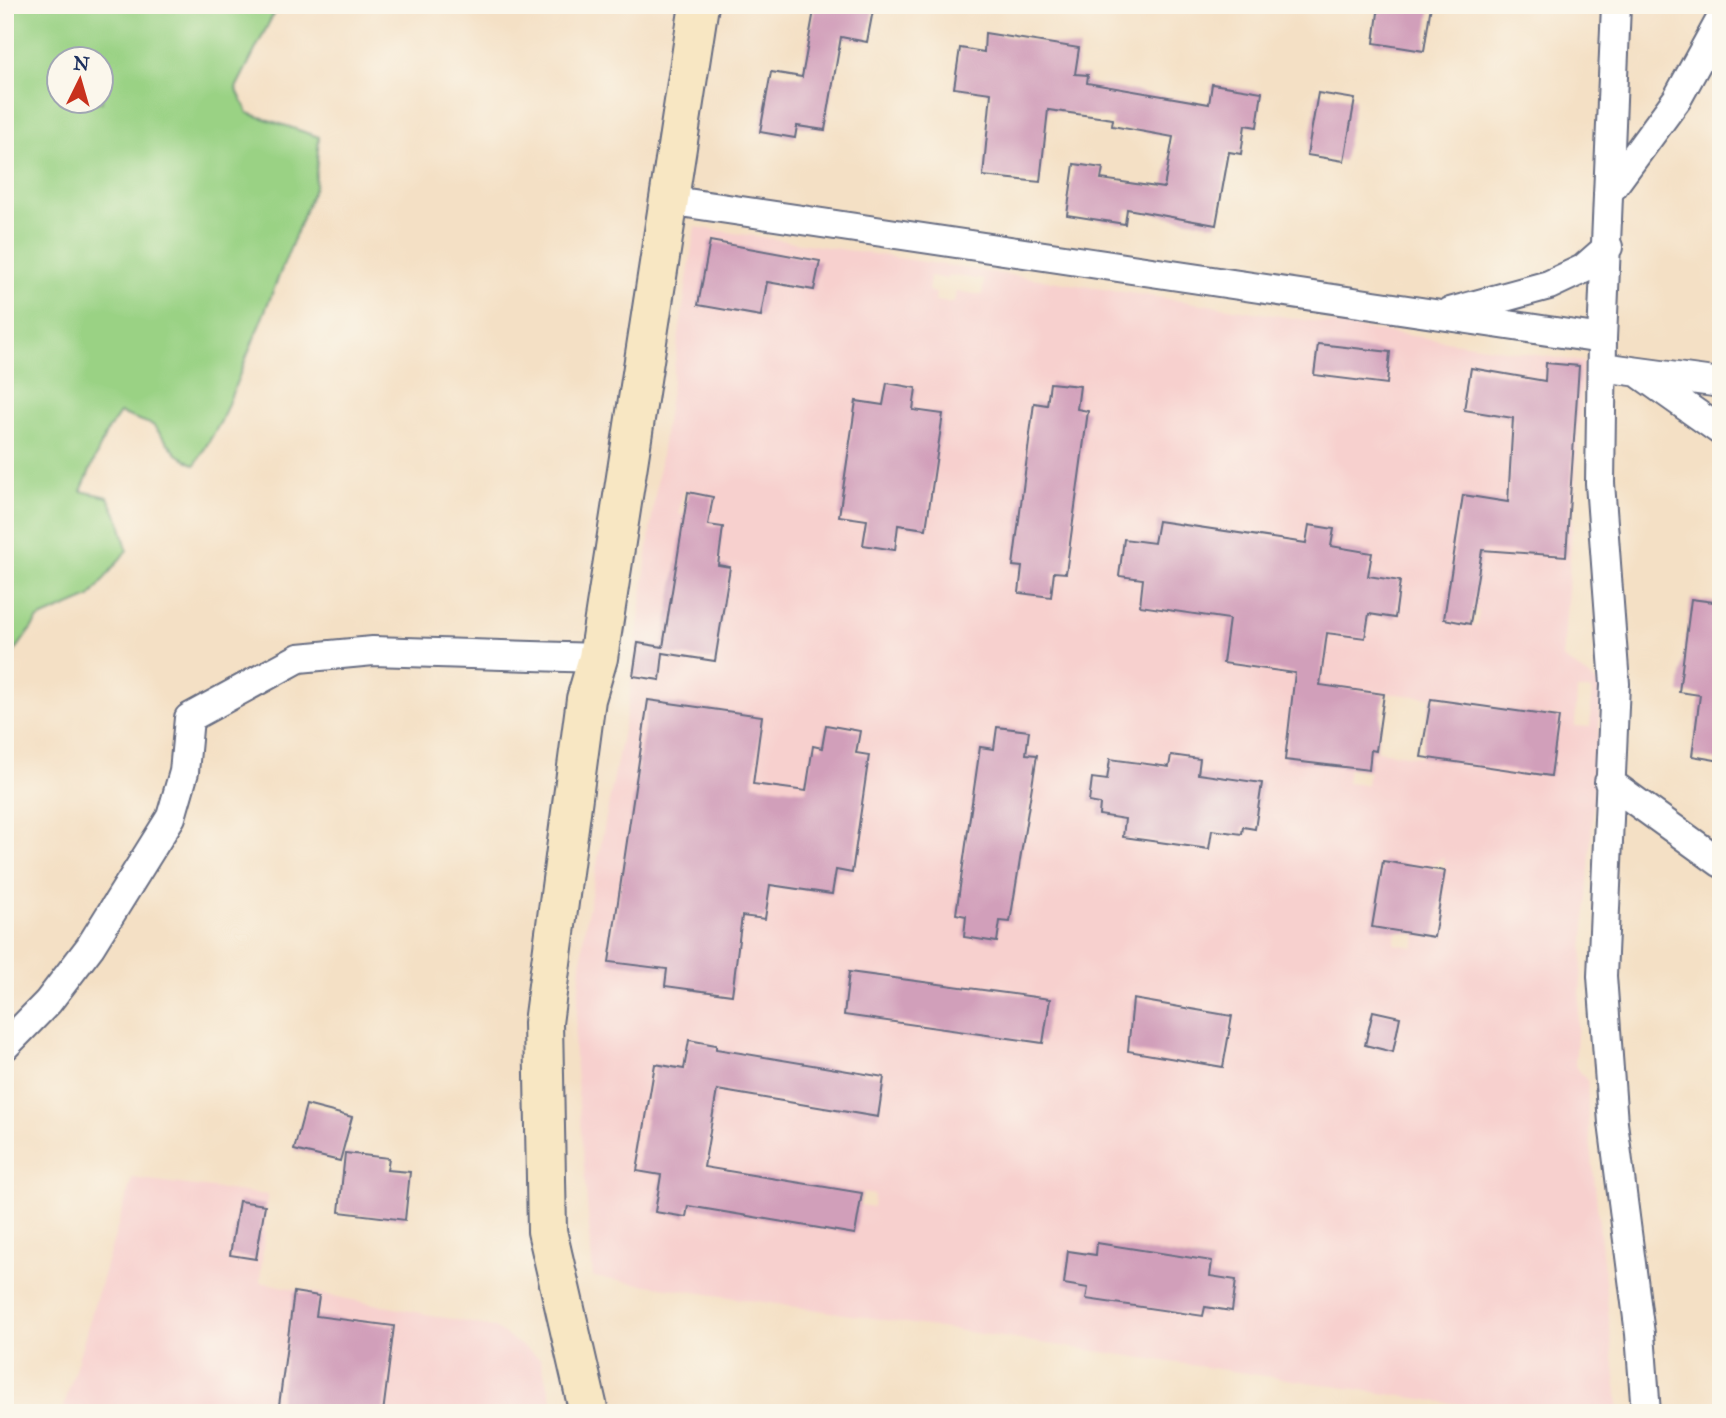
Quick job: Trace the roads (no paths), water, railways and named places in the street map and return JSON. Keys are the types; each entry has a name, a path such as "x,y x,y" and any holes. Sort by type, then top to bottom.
{"main road":[{"path":"589,1413 547,1231 542,1023 586,699 598,658 699,5"}],"street":[{"path":"1616,5 1608,247 1602,339 1600,482 1615,684 1602,976 1646,1413"},
{"path":"1608,193 1677,99 1721,19"},
{"path":"667,200 1602,339"},
{"path":"1441,314 1549,285 1583,269 1608,247"},
{"path":"1602,367 1721,383"},
{"path":"1637,372 1721,431"},
{"path":"5,1046 48,1002 90,947 171,817 184,772 189,718 299,658 373,651 598,658"},
{"path":"1609,782 1721,863"}]}
